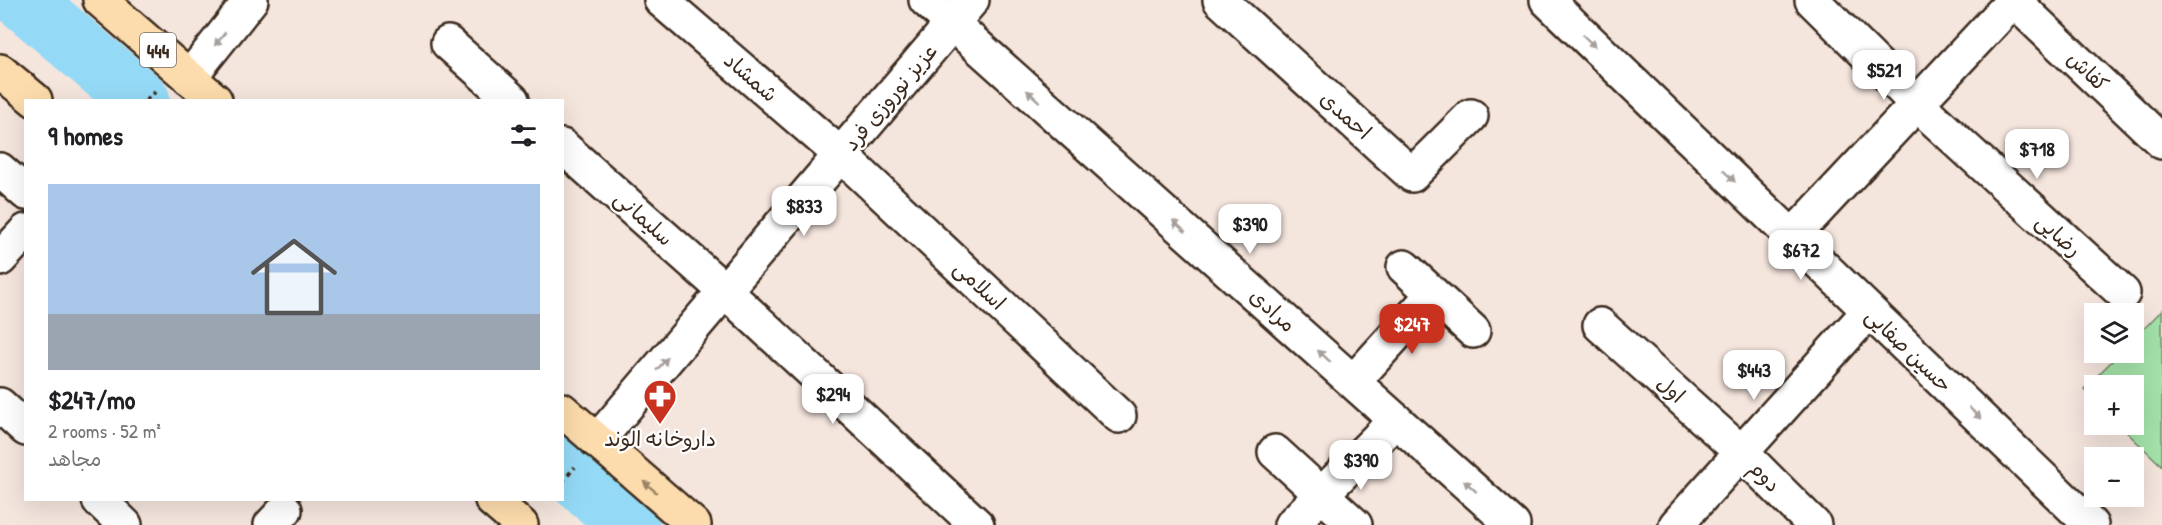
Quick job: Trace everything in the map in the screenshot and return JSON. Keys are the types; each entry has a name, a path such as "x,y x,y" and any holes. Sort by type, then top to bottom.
{"main road":[{"name":"444","path":"100,0 213,99"},
{"path":"0,71 34,99"},
{"path":"564,413 589,450 694,525"},
{"path":"493,501 521,525"}],"street":[{"path":"189,78 251,0"},
{"name":"شمشاد","path":"661,0 841,154"},
{"name":"مرادی","path":"926,0 962,12 1353,382 1513,525"},
{"name":"احمدی","path":"1220,0 1412,175 1471,116"},
{"name":"حسین صفایی","path":"1547,0 2091,525"},
{"name":"رضایی","path":"1812,0 1917,104 2123,293"},
{"path":"1792,237 2013,0"},
{"name":"کفاش","path":"2013,0 2162,142"},
{"name":"عزیز نوروزی فرد","path":"589,450 962,12"},
{"path":"448,44 511,99"},
{"name":"سلیمانی","path":"564,148 725,291 977,525"},
{"name":"اسلامی","path":"841,154 1119,416"},
{"path":"0,170 24,191"},
{"path":"0,260 24,233"},
{"path":"1404,267 1473,331"},
{"path":"1353,382 1433,294"},
{"path":"1676,525 1869,312"},
{"name":"اول","path":"1600,325 1742,453"},
{"path":"0,405 24,427"},
{"path":"1291,525 1396,420"},
{"path":"1275,452 1355,525"},
{"name":"دوم","path":"1742,453 1814,525"},
{"path":"100,501 125,525"}],"path":[{"path":"147,99 154,93"},
{"path":"564,480 589,450"}],"green space":[{"path":"2162,310 2162,466 2129,435 2144,435 2144,375 2098,375 2110,363 2144,363 2144,329"}],"waterway":[{"path":"23,0 139,99"},
{"path":"564,466 630,525"}],"place":[{"name":"داروخانه الوند","path":"660,425"}]}
